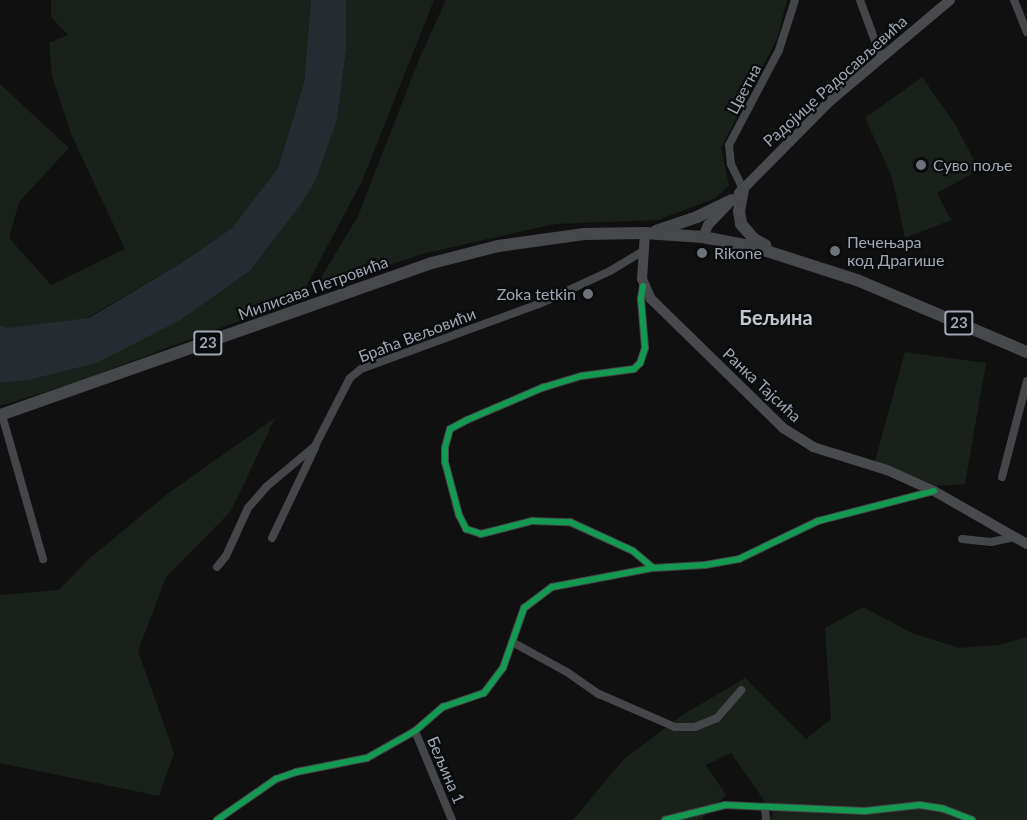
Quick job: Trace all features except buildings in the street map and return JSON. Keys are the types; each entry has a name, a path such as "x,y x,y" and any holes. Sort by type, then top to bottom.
{"main road":[{"path":"743,189 739,211 741,224 754,239 779,254"},
{"path":"649,233 697,217 732,200"},
{"name":"23","path":"649,233 703,237 779,254 857,280 1027,352"},
{"name":"Милисава Петровића","path":"1,415 432,263 478,250 537,239 584,234 649,233"}],"street":[{"name":"Цветна","path":"743,189 731,164 729,145 779,50 795,0"},
{"path":"860,0 881,57"},
{"name":"Радојице Радосављевића","path":"703,237 708,225 804,125 949,0"},
{"path":"1014,0 1027,32"},
{"path":"649,233 642,252 641,299 645,348 640,363 634,369 581,376 525,395 467,420 450,429 445,448 446,462 459,515 466,529 481,534 532,521 570,522 633,551 653,568"},
{"name":"Браћа Вељовићи","path":"217,567 226,556 248,508 266,487 315,446 350,378 361,369 539,304 610,271 642,252"},
{"name":"Ранка Тајсића","path":"643,286 651,299 671,319 783,428 800,441 887,470 934,491 1027,544"},
{"path":"1002,477 1027,381"},
{"path":"1,415 43,559"},
{"path":"272,538 315,446"},
{"path":"218,820 276,779 296,772 367,758 415,731 443,707 484,693 503,668 524,608 541,593 572,582 653,568 705,565 739,559 818,521 934,491"},
{"path":"962,539 991,542 1014,537"},
{"path":"512,642 567,672 599,694 675,727 695,727 717,718 741,690"},
{"name":"Бељина 1","path":"415,731 452,820"},
{"path":"664,820 725,805 865,811 920,805 944,809 972,820"},
{"path":"765,808 766,820"}],"shaded area":[{"path":"51,0 311,0 304,82 278,168 232,228 181,263 85,319 8,329 0,325 0,84 69,148 19,202 9,238 51,285 125,249 72,136 52,76 49,43 68,35 51,17"},
{"path":"311,0 346,0 346,50 337,120 316,179 299,207 250,271 179,321 97,363 29,380 0,383 0,325 8,328 89,318 181,263 232,228 278,168 304,82"},
{"path":"346,0 434,0 362,181 300,298 74,383 0,406 0,383 29,380 97,363 179,321 250,271 299,207 337,120 346,50"},
{"path":"446,0 787,0 777,39 721,148 729,185 716,198 658,220 554,224 422,254 313,291 358,216 420,57"},
{"path":"922,77 955,124 979,170 937,193 951,220 905,238 892,177 865,118"},
{"path":"905,352 986,363 965,484 937,486 875,461"},
{"path":"275,418 231,511 166,577 138,651 174,753 159,796 0,763 0,595 59,590 90,558 170,492"},
{"path":"863,607 912,633 959,648 998,645 1027,637 1027,820 770,820 773,813 731,753 706,765 726,795 700,820 573,820 623,760 681,716 745,678 806,739 831,719 825,628"}],"cycle path":[{"path":"643,286 641,299 645,348 640,363 634,369 581,376 544,387 467,420 450,429 445,448 445,462 459,515 466,529 481,534 532,521 570,522 633,551 653,568"},
{"path":"217,820 276,779 296,772 367,758 415,731 443,707 484,693 503,668 524,608 552,587 653,568 705,565 739,559 818,521 934,491"},
{"path":"665,820 725,805 865,811 920,805 944,809 972,820"}],"place":[{"name":"Суво поље","path":"921,165"},
{"name":"Печењара код Драгише","path":"835,251"},
{"name":"Rikone","path":"702,253"},
{"name":"Zoka tetkin","path":"588,294"}],"district":[{"name":"Бељина","path":"776,317"}]}
